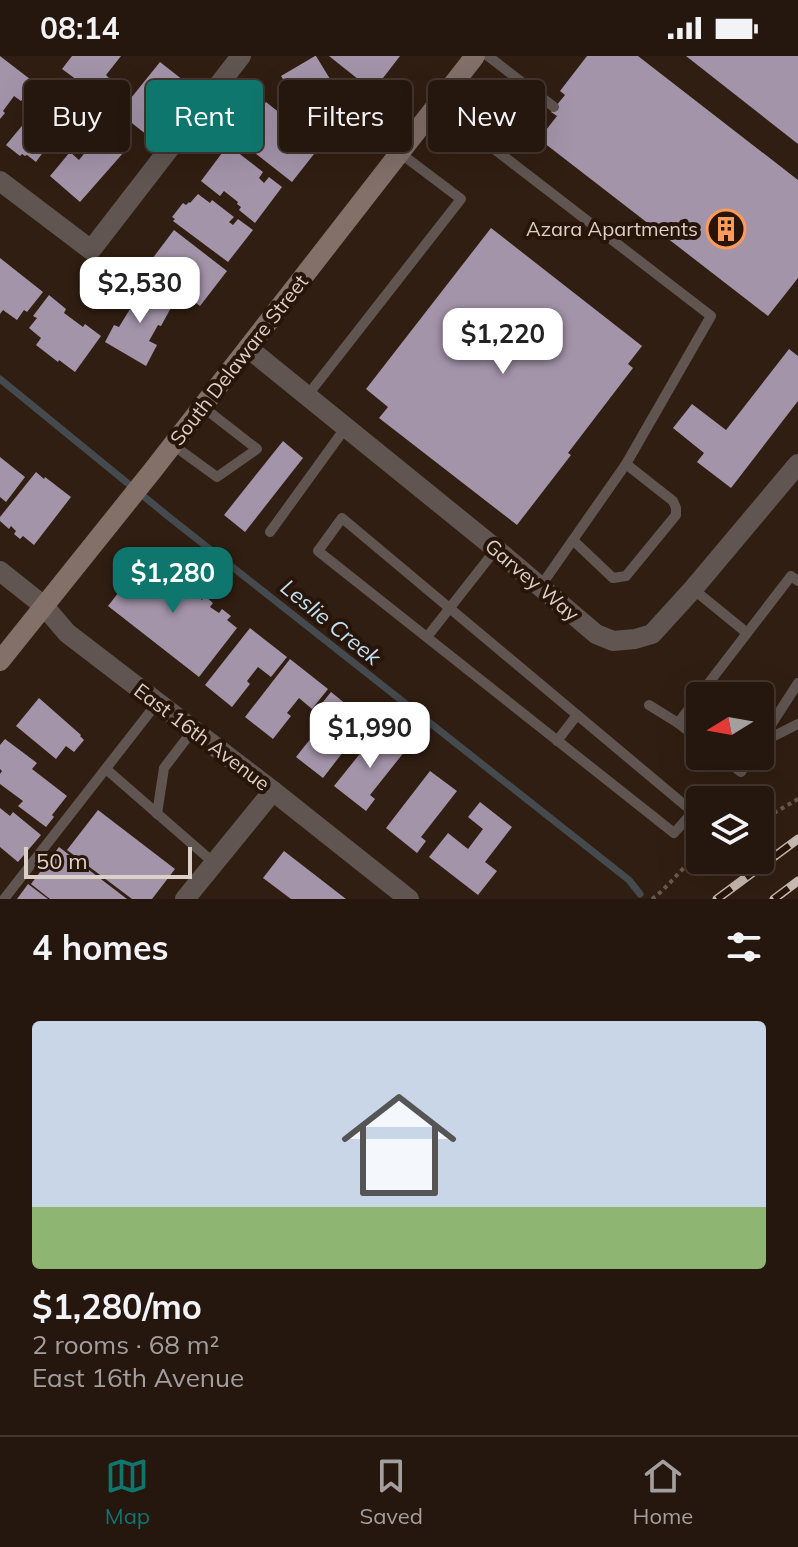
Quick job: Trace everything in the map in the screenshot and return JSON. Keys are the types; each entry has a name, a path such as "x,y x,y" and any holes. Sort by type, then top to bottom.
{"main road":[{"name":"South Delaware Street","path":"456,80 475,56"},
{"name":"South Delaware Street","path":"0,661 203,407 428,117"}],"street":[{"path":"0,181 91,250 231,60"},
{"name":"Garvey Way","path":"248,348 596,634 613,641 652,634 798,464"},
{"name":"East 16th Avenue","path":"0,571 44,606 67,633 409,899"},
{"path":"185,899 273,791"}],"lane":[{"path":"488,56 554,107"},
{"path":"498,152 711,316 626,464 540,587"},
{"path":"307,396 461,199 400,153"},
{"path":"173,445 217,477 257,449 203,407"},
{"path":"270,532 346,427"},
{"path":"573,540 613,578 626,576 676,515 673,501 626,464"},
{"path":"342,518 693,812 674,833 427,637 318,551 342,518"},
{"path":"427,637 496,549"},
{"path":"678,723 791,576 798,581"},
{"path":"693,589 747,633"},
{"path":"774,720 798,683"},
{"path":"4,899 157,703"},
{"path":"649,705 686,729"},
{"path":"557,741 577,715"},
{"path":"774,735 798,724"},
{"path":"157,814 164,768 193,730"},
{"path":"106,769 214,863"}],"path":[{"path":"774,813 798,799"},
{"path":"652,899 686,865"}],"building":[{"path":"0,56 31,80 24,80 24,97 21,101 14,96 0,119"},
{"path":"72,56 121,56 106,75 107,80 77,80 62,69"},
{"path":"316,56 331,80 283,80 281,76"},
{"path":"329,56 400,56 381,80 359,80"},
{"name":"Azara Apartments","path":"587,56 638,56 798,180 798,278 768,316 545,144 545,131 557,116 551,112 565,95 560,91"},
{"path":"686,56 798,56 798,144"},
{"path":"160,62 183,80 146,80 146,134 130,122 131,98"},
{"path":"266,102 279,112 279,152 316,152 292,182 254,152 263,152 263,106"},
{"path":"24,123 24,152 43,152 36,162 27,155 20,156 6,145"},
{"path":"70,152 79,160 85,152 124,152 80,202 50,176"},
{"path":"223,152 237,152 263,172 259,178 264,183 269,177 282,187 255,223 239,210 238,202 224,191 220,196 201,181"},
{"path":"198,194 210,203 212,200 234,217 229,222 233,225 238,219 253,230 228,262 173,221 175,219 172,217 183,203 190,203"},
{"path":"491,228 642,346 628,364 633,368 517,525 379,418 388,407 366,389"},
{"path":"174,230 227,271 200,306 164,279 167,276 149,263"},
{"path":"0,258 43,292 17,320 3,310 0,314"},
{"path":"137,284 173,304 149,341 157,345 146,366 105,342 114,325 119,327 130,309 125,306"},
{"path":"49,295 66,309 64,313 101,336 75,372 36,345 41,338 29,328 37,318 33,316"},
{"path":"789,349 798,356 798,401 731,488 697,462 704,453 673,428 692,404 726,430"},
{"path":"283,441 303,458 245,532 224,515"},
{"path":"0,457 25,477 6,502 0,497"},
{"path":"36,472 71,497 34,545 23,536 20,539 11,526 9,529 0,521 0,517"},
{"path":"150,552 192,586 189,590 202,600 205,596 213,603 210,607 219,613 222,609 231,616 227,620 237,628 199,677 108,606"},
{"path":"250,628 287,657 271,677 258,667 247,681 250,684 232,707 205,685"},
{"path":"290,659 328,689 312,709 299,698 287,713 291,716 273,739 245,717"},
{"path":"331,692 367,721 323,778 296,757 328,722 315,712"},
{"path":"39,698 81,735 84,740 74,752 66,746 56,759 16,726"},
{"path":"379,730 405,751 370,795 375,799 366,811 334,786"},
{"path":"5,739 37,763 32,769 67,796 46,827 18,806 23,801 0,784 0,745"},
{"path":"430,771 457,791 421,837 426,841 417,853 386,828"},
{"path":"480,802 512,827 485,862 497,871 478,895 429,857 448,833 468,849 483,829 468,817"},
{"path":"0,808 10,816 13,812 41,835 18,862 0,847"},
{"path":"98,810 175,869 152,899 132,899 67,850"},
{"path":"59,847 127,899 50,899 31,884"},
{"path":"284,851 346,899 291,899 263,878"},
{"path":"28,884 48,899 17,899"}],"waterway":[{"name":"Leslie Creek","path":"0,379 169,517 629,880 640,894"}],"railway":[{"path":"717,899 798,839"},
{"path":"774,899 798,881"}],"place":[{"name":"Azara Apartments","path":"726,229"}]}
